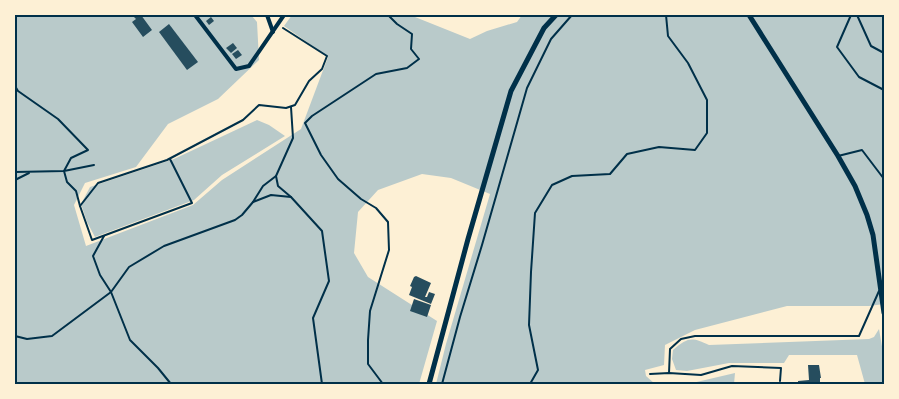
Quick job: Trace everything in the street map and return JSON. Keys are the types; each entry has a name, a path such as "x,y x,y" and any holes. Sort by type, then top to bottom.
{"street":[{"path":"195,15 236,69 248,66 284,15"},
{"path":"267,15 273,32"},
{"path":"429,384 468,239 511,91 544,28 556,15"},
{"path":"749,15 838,156 868,214 876,254 884,313"}],"lane":[{"path":"838,156 862,150 884,179"},
{"path":"669,373 670,349 681,338 696,336 859,336 884,279"},
{"path":"650,374 701,375 732,366 781,368 780,381"}],"path":[{"path":"383,384 368,364 368,340 370,311 389,250 388,222 376,208 361,199 338,179 321,155 305,123 312,116 376,74 407,68 419,59 411,49 412,34 396,24 388,15"},
{"path":"442,384 457,325 527,88 551,39 572,15"},
{"path":"530,384 538,370 529,325 535,213 552,185 572,176 610,174 627,154 635,152 659,147 695,150 707,133 707,100 688,63 668,36 666,15"},
{"path":"851,15 837,47 859,77 884,90"},
{"path":"857,15 871,46 884,53"},
{"path":"80,206 98,183 170,159 243,120 259,106 286,108 295,105 309,81 322,69 327,56 278,25"},
{"path":"15,86 18,92 58,119 88,150 71,158 64,171 67,182 76,190 92,240 192,203 170,159"},
{"path":"15,336 27,339 52,336 111,292 129,267 164,246 235,220 242,215 263,186 276,176 293,138 290,106"},
{"path":"15,172 64,171 94,165"},
{"path":"15,180 31,172"},
{"path":"276,176 278,186 322,231 330,281 313,318 322,384"},
{"path":"253,202 271,196 291,198"},
{"path":"105,235 93,256 100,275 111,292 130,340 171,384"}],"shaded area":[{"path":"15,15 251,15 257,22 259,60 218,99 168,124 136,167 85,183 74,205 86,246 193,205 222,180 301,129 328,57 284,26 292,15 410,15 470,39 487,31 517,22 522,15 884,15 884,304 869,306 787,306 695,330 665,345 664,365 645,370 646,376 655,384 436,384 490,194 451,178 422,174 378,190 358,212 354,253 368,277 437,321 419,384 15,384"},
{"path":"257,120 269,125 285,136 222,175 194,200 95,237 87,222 81,204 90,187 174,159"},
{"path":"879,329 884,358 884,384 865,384 857,355 789,355 784,363 729,363 687,371 676,370 672,359 673,350 690,340 709,345 869,339 874,337"},
{"path":"735,373 734,384 688,384"}],"building":[{"path":"141,15 152,30 143,37 132,22 136,19 134,17"},
{"path":"211,17 214,21 209,25 206,21"},
{"path":"169,24 198,62 187,70 159,32"},
{"path":"233,43 237,48 231,53 226,48"},
{"path":"238,50 242,55 236,59 232,54"},
{"path":"416,276 431,283 425,297 427,297 429,292 435,294 431,304 409,295 412,287 410,286"},
{"path":"414,299 431,305 427,317 410,311"},
{"path":"808,365 819,365 820,384 798,384 798,381 809,380"}]}
